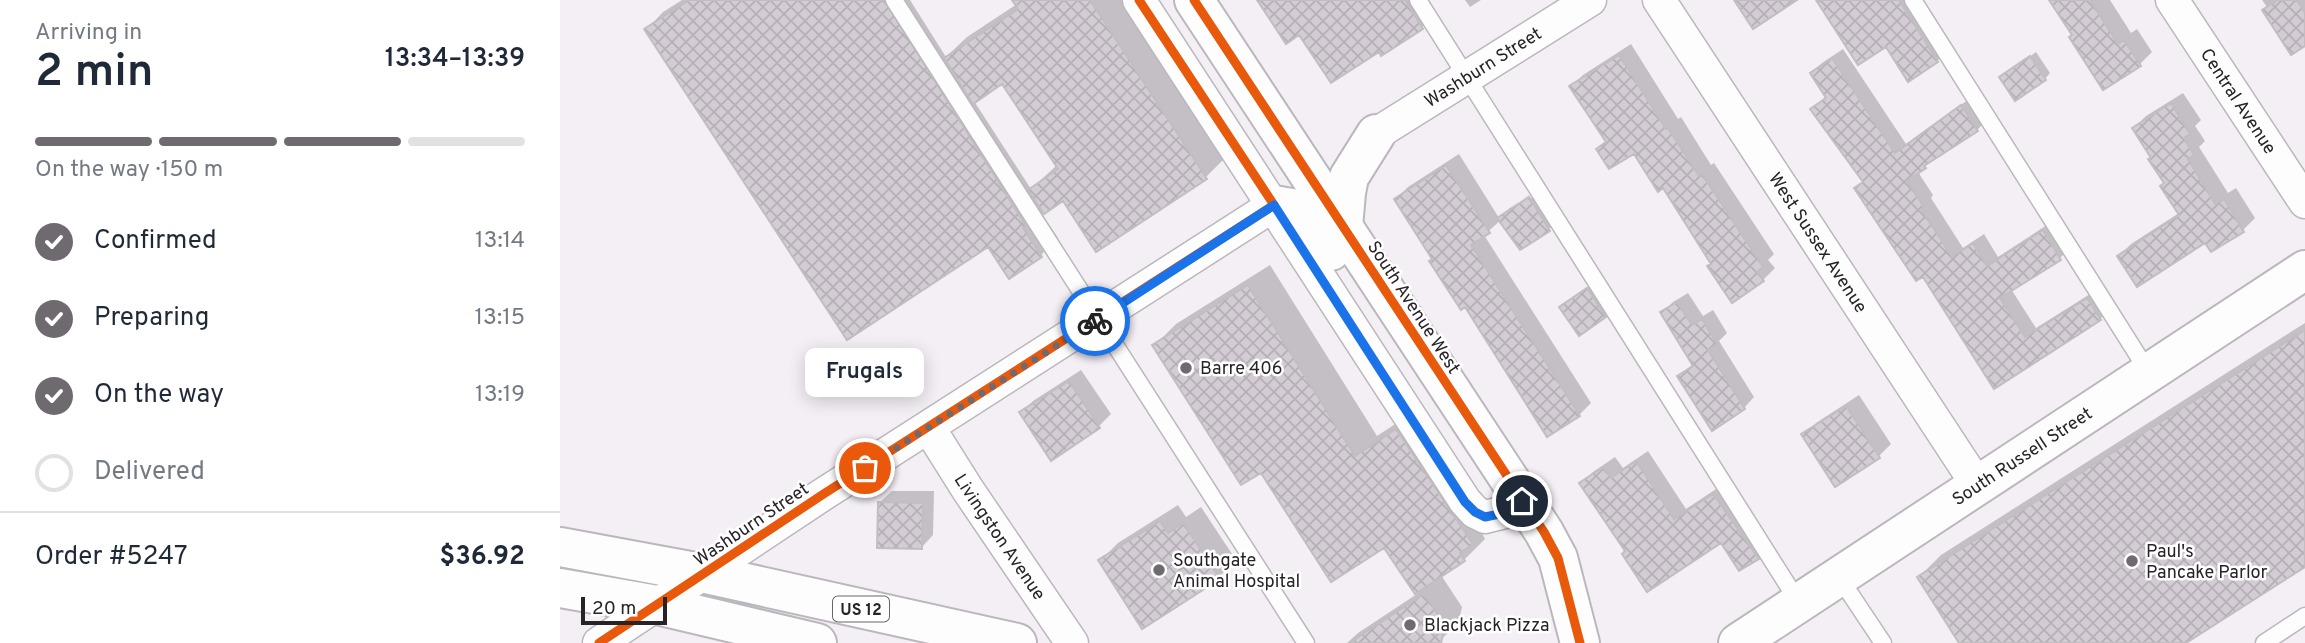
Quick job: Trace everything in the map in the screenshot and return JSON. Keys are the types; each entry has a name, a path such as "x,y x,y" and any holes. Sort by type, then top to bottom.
{"main road":[{"name":"South Avenue West","path":"1194,0 1544,532 1558,558 1580,643"},
{"path":"1287,139 1307,150 1332,150 1376,134"},
{"path":"1343,228 1349,177 1376,134"},
{"path":"1274,205 1303,210 1375,316 1428,357"},
{"name":"South Russell Street","path":"1738,643 2305,270"},
{"name":"US 12","path":"560,547 706,574 1017,643"},
{"path":"560,588 657,605 814,643"}],"street":[{"path":"1139,0 1465,502 1485,517 1509,512 1522,501"},
{"name":"Washburn Street","path":"1376,134 1590,0"},
{"path":"1634,0 1644,0"},
{"name":"West Sussex Avenue","path":"1659,0 1978,486"},
{"name":"Central Avenue","path":"2172,0 2305,202"},
{"name":"Washburn Street","path":"599,643 812,502 1274,205"},
{"name":"Livingston Avenue","path":"929,428 1072,643"}],"lane":[{"path":"894,0 1306,643"},
{"path":"1418,0 1799,603"},
{"path":"1913,0 2149,373"},
{"path":"1839,577 1883,643"},
{"path":"2264,643 2305,616"}],"building":[{"path":"689,0 884,0 1026,226 1023,228 1042,257 1009,279 988,247 847,340 644,29"},
{"path":"1012,0 1090,0 1207,179 1096,252 1063,201 1044,214 1028,190 1058,169 1002,84 973,104 944,58 1018,9"},
{"path":"1257,0 1405,0 1423,29 1381,56 1379,52 1331,83 1299,35 1286,44"},
{"path":"1734,0 1797,0 1753,29"},
{"path":"1816,0 1899,0 1938,62 1908,82 1886,47 1858,65"},
{"path":"2049,0 2090,0 2118,44 2124,40 2141,66 2103,90"},
{"path":"2278,0 2297,0 2305,13 2305,46 2291,55 2262,10"},
{"path":"1619,55 1666,129 1668,128 1699,176 1702,174 1763,267 1757,272 1764,281 1732,303 1707,266 1711,264 1663,188 1658,192 1634,154 1609,169 1596,149 1606,142 1569,86"},
{"path":"2030,56 2046,80 2015,101 1999,77"},
{"path":"1832,58 1895,153 1961,105 1978,131 1924,166 1926,168 1907,181 1924,207 1921,209 1952,257 1973,243 1987,266 2043,230 2061,260 2000,298 2025,337 2087,298 2101,320 1994,389 1923,277 1916,281 1854,188 1863,182 1810,109 1826,98 1810,73"},
{"path":"2171,103 2190,134 2184,138 2194,155 2188,159 2215,204 2224,199 2244,232 2211,252 2205,243 2137,287 2117,256 2179,215 2160,186 2164,183 2132,128"},
{"path":"1446,165 1490,233 1471,245 1580,416 1547,437 1465,307 1461,310 1429,261 1432,259 1394,199"},
{"path":"1529,197 1550,231 1520,250 1497,218"},
{"path":"1248,285 1355,456 1396,429 1473,544 1460,553 1465,561 1415,594 1384,548 1331,582 1261,473 1241,485 1152,345"},
{"path":"1587,288 1606,317 1579,336 1559,307"},
{"path":"1677,302 1692,325 1702,319 1717,344 1708,350 1745,409 1712,431 1677,376 1693,366 1660,312"},
{"path":"2305,330 2305,567 2186,643 1959,643 1917,577"},
{"path":"1069,381 1100,428 1051,461 1019,412"},
{"path":"1846,406 1880,458 1835,487 1801,434"},
{"path":"1636,461 1674,519 1713,494 1759,559 1739,571 1721,543 1647,592 1622,554 1625,551 1579,483 1603,467 1611,478"},
{"path":"878,502 923,503 922,549 877,548"},
{"name":"Southgate Animal Hospital","path":"1160,521 1168,533 1183,523 1220,579 1142,629 1098,560"},
{"name":"Blackjack Pizza","path":"1424,594 1445,625 1441,643 1349,643"}],"cycle path":[{"path":"599,643 822,495 1274,205 1139,0"},
{"path":"1194,0 1544,532 1558,558 1580,643"}],"way so far":[{"path":"865,468 1095,321"}],"place":[{"name":"Barre 406","path":"1186,368"},
{"name":"Frugals","path":"865,468"},
{"name":"Paul's Pancake Parlor","path":"2132,561"},
{"name":"Southgate Animal Hospital","path":"1159,570"},
{"name":"Blackjack Pizza","path":"1410,625"}],"route":[{"path":"1095,321 1274,205 1465,502 1485,517 1509,512 1522,501"}]}
